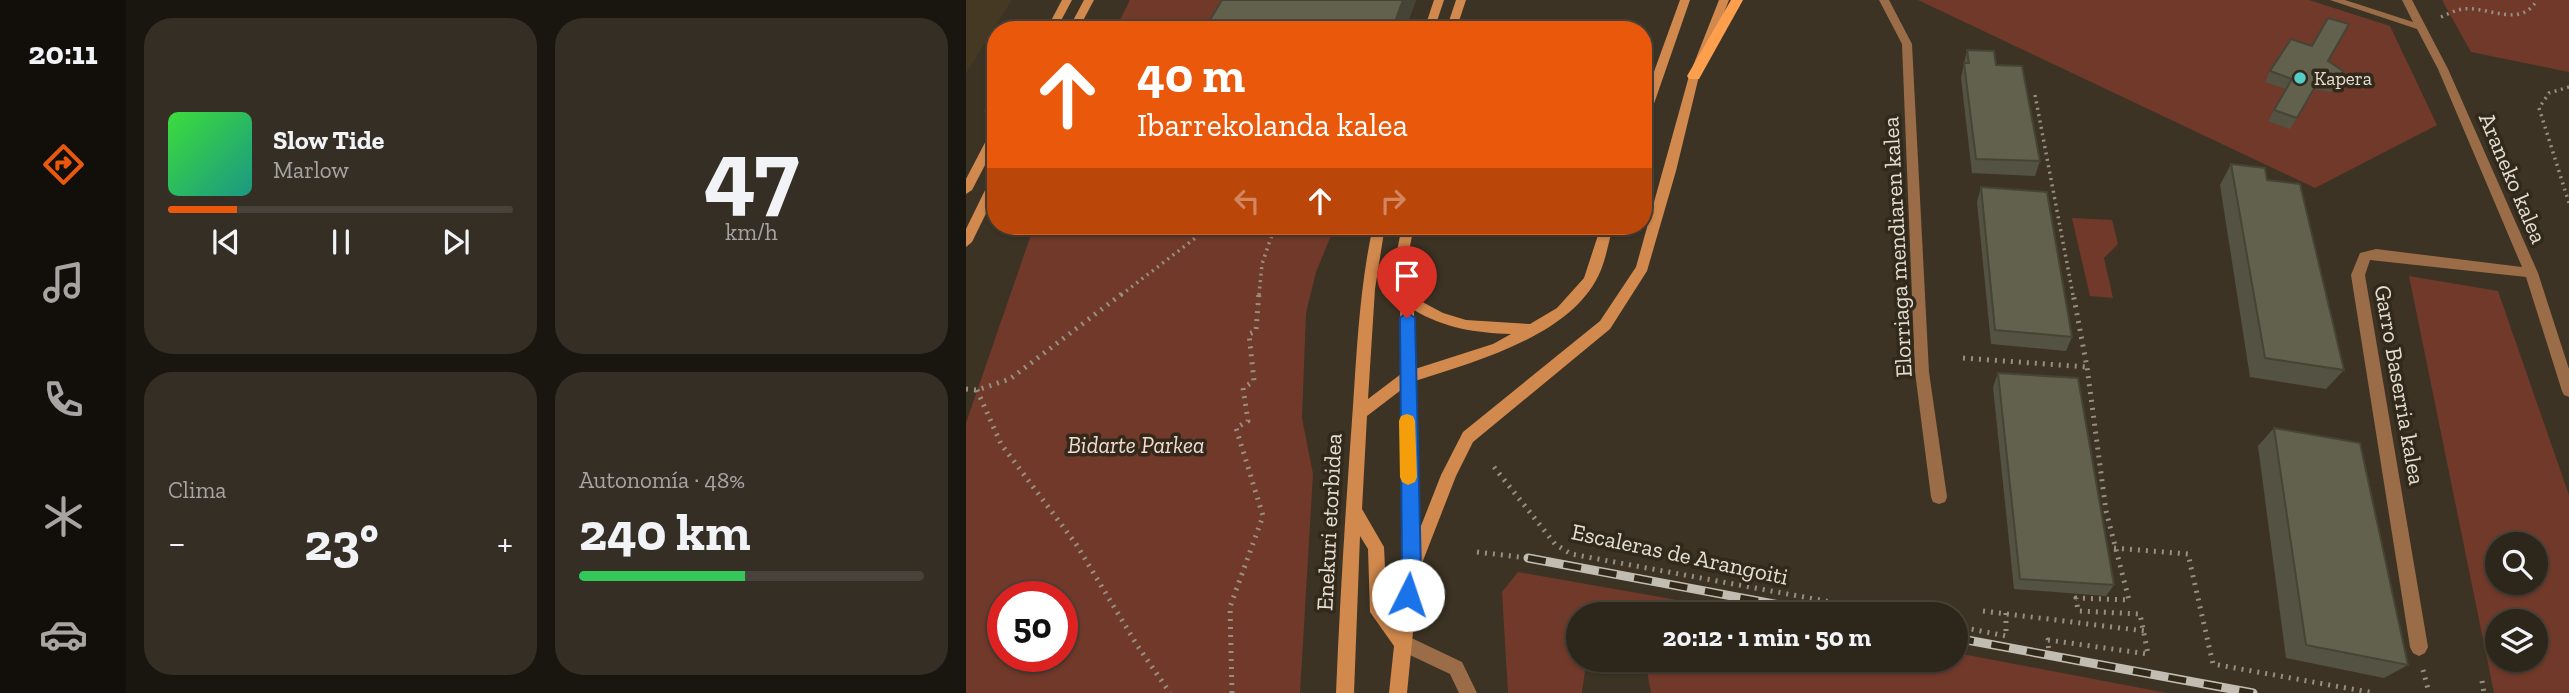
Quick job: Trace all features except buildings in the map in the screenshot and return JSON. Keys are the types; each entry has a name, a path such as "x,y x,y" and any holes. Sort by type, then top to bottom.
{"main road":[{"path":"1056,21 1067,0"},
{"path":"1078,21 1089,0"},
{"path":"1432,21 1439,0"},
{"path":"1454,21 1461,0"},
{"path":"1672,32 1676,0"},
{"path":"1652,91 1685,0"},
{"path":"1652,235 1694,76 1724,0"},
{"path":"1694,76 1737,0"},
{"path":"966,190 987,150"},
{"path":"966,242 987,199"},
{"path":"1360,413 1371,260 1377,235"},
{"path":"1398,693 1411,571 1406,378 1407,300 1403,251 1406,235"},
{"name":"Enekuri etorbidea","path":"1345,693 1360,413 1406,378 1498,348 1562,312 1590,279 1605,235"},
{"path":"1411,571 1449,475 1468,437 1605,325 1642,268 1652,235"},
{"path":"1407,300 1435,317 1473,328 1532,330"},
{"path":"1353,509 1376,547 1378,612 1403,643"}],"street":[{"name":"Elorriaga mendiaren kalea","path":"1884,0 1907,44 1915,159 1922,372 1939,497"},
{"path":"2335,0 2420,26"},
{"name":"Araneko kalea","path":"2407,0 2443,69 2531,273 2569,391"},
{"name":"Garro Baserria kalea","path":"2419,647 2358,275 2361,264 2365,256 2376,254 2531,273"},
{"path":"1403,643 1456,668 1468,693"}],"path":[{"path":"2439,18 2464,9 2515,15 2528,12 2537,0"},
{"path":"2569,87 2549,93 2539,108 2569,203"},
{"path":"2035,94 2087,367 2106,511 2129,600 2076,598 2078,611 2140,614 2148,654 2048,640 2049,656"},
{"path":"966,389 977,390 1010,379 1199,235"},
{"path":"1233,693 1230,607 1263,516 1236,428 1248,421 1242,388 1254,381 1249,334 1256,331 1262,264 1272,235"},
{"path":"1963,358 2087,367"},
{"path":"977,390 1001,444 1076,544 1137,645 1170,693"},
{"name":"Escaleras de Arangoiti","path":"1494,467 1555,544 1571,554 1831,602"},
{"path":"2114,548 2188,554 2213,664 2374,693"},
{"path":"1477,552 1528,558"},
{"path":"1983,611 2145,631"},
{"path":"1968,628 2006,636 2006,613"},
{"path":"2422,670 2429,693"},
{"path":"2482,681 2484,693"}],"shaded area":[{"path":"966,0 1012,0 999,21 987,21 987,40 966,73"}],"green space":[{"path":"1130,0 1223,0 1210,21 1120,21"},
{"path":"1918,0 2309,0 2390,26 2437,125 2315,188"},
{"path":"2442,0 2569,0 2569,72 2471,52"},
{"path":"2072,218 2112,220 2118,244 2104,258 2113,298 2090,296"},
{"name":"Bidarte Parkea","path":"1031,235 1331,235 1316,272 1306,313 1302,418 1313,474 1300,693 966,693 966,423"},
{"path":"2409,276 2498,291 2569,495 2569,693 2494,693 2490,672 2548,672 2548,609 2485,609 2485,649"},
{"path":"1518,572 1688,602 1566,602 1566,672 1585,672 1582,693 1508,693 1502,592"},
{"path":"1968,655 2167,693 1651,693 1647,672 1968,672"}],"railway":[{"path":"1528,558 1764,602"},
{"path":"1968,640 2253,693"}],"slow traffic":[{"path":"1407,421 1408,477"}],"place":[{"name":"Kapera","path":"2300,78"}],"route":[{"path":"1407,318 1411,571 1408,595"}]}
